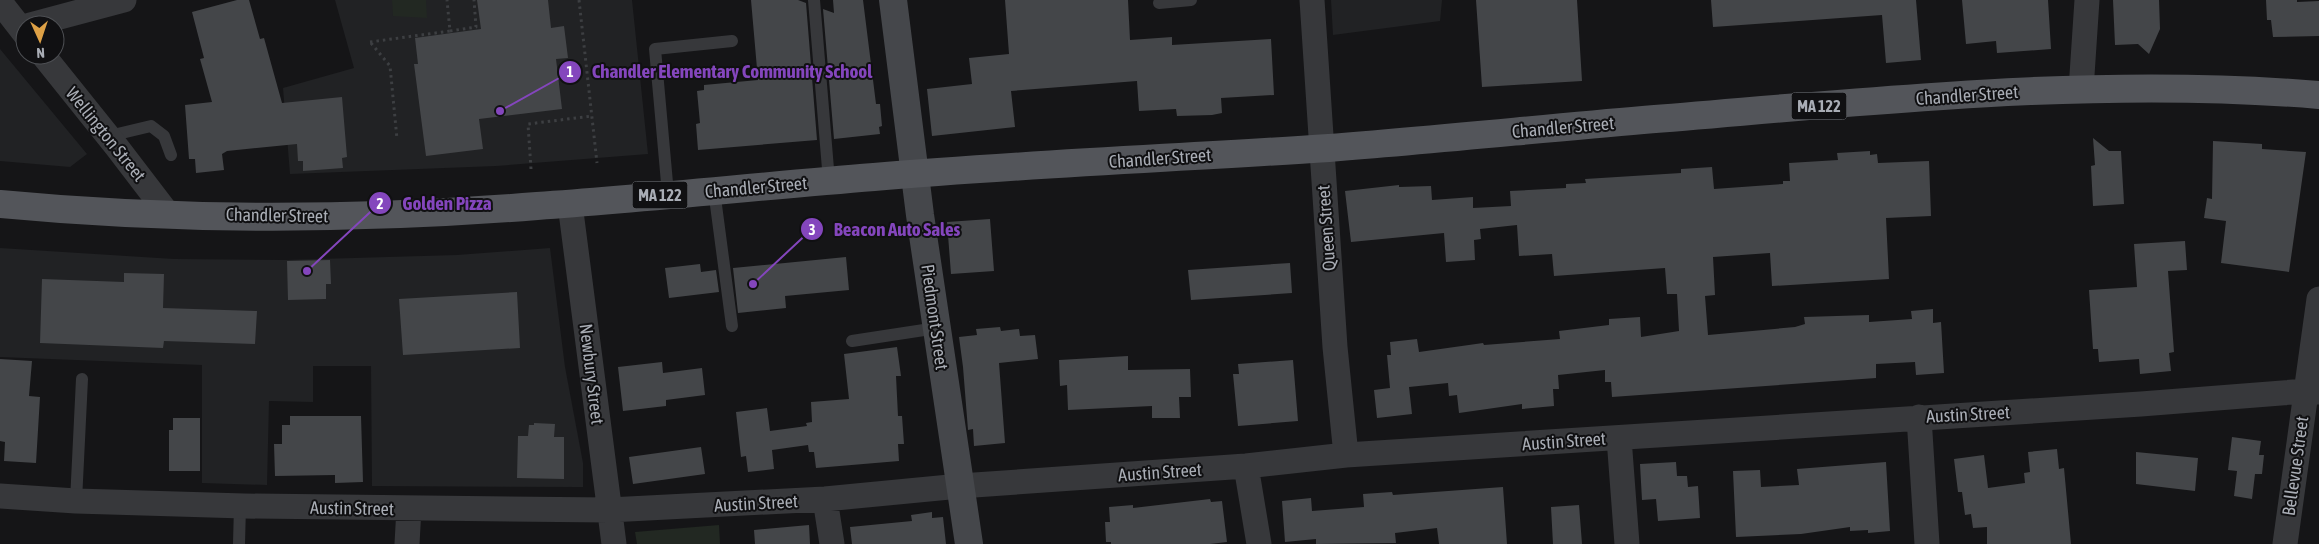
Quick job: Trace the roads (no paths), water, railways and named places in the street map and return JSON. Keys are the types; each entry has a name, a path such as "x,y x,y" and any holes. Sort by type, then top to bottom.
{"main road":[{"name":"Chandler Street","path":"0,204 82,211 314,217 448,212 570,204 714,190 916,174 1320,148 1869,102 2030,91 2164,88 2319,95"}],"street":[{"path":"65,17 124,0"},
{"name":"Piedmont Street","path":"893,0 937,328 969,544"},
{"name":"Queen Street","path":"1312,0 1320,148 1335,347 1346,455"},
{"path":"2081,90 2087,0"},
{"path":"0,2 15,18"},
{"name":"Wellington Street","path":"51,65 109,136 168,214"},
{"name":"Newbury Street","path":"570,204 614,544"},
{"name":"Bellevue Street","path":"2285,544 2312,391 2319,299"},
{"name":"Austin Street","path":"0,496 76,501 240,506 609,510 825,500 960,486 1246,466 1346,455 2141,404 2312,391"},
{"path":"1919,417 1927,544"},
{"path":"1619,438 1627,544"},
{"path":"1246,466 1259,544"},
{"path":"825,500 832,544"},
{"path":"407,544 409,508"}],"lane":[{"path":"814,0 829,181"},
{"path":"1159,3 1191,0"},
{"path":"668,194 655,49 732,41"},
{"path":"109,136 151,126 164,136 171,155"},
{"path":"714,190 732,326"},
{"path":"852,341 937,328"},
{"path":"76,501 82,380"},
{"path":"238,544 240,506"}],"place":[{"name":"Chandler Elementary Community School","path":"500,111"},
{"name":"Golden Pizza","path":"307,271"},
{"name":"Beacon Auto Sales","path":"753,284"}]}
